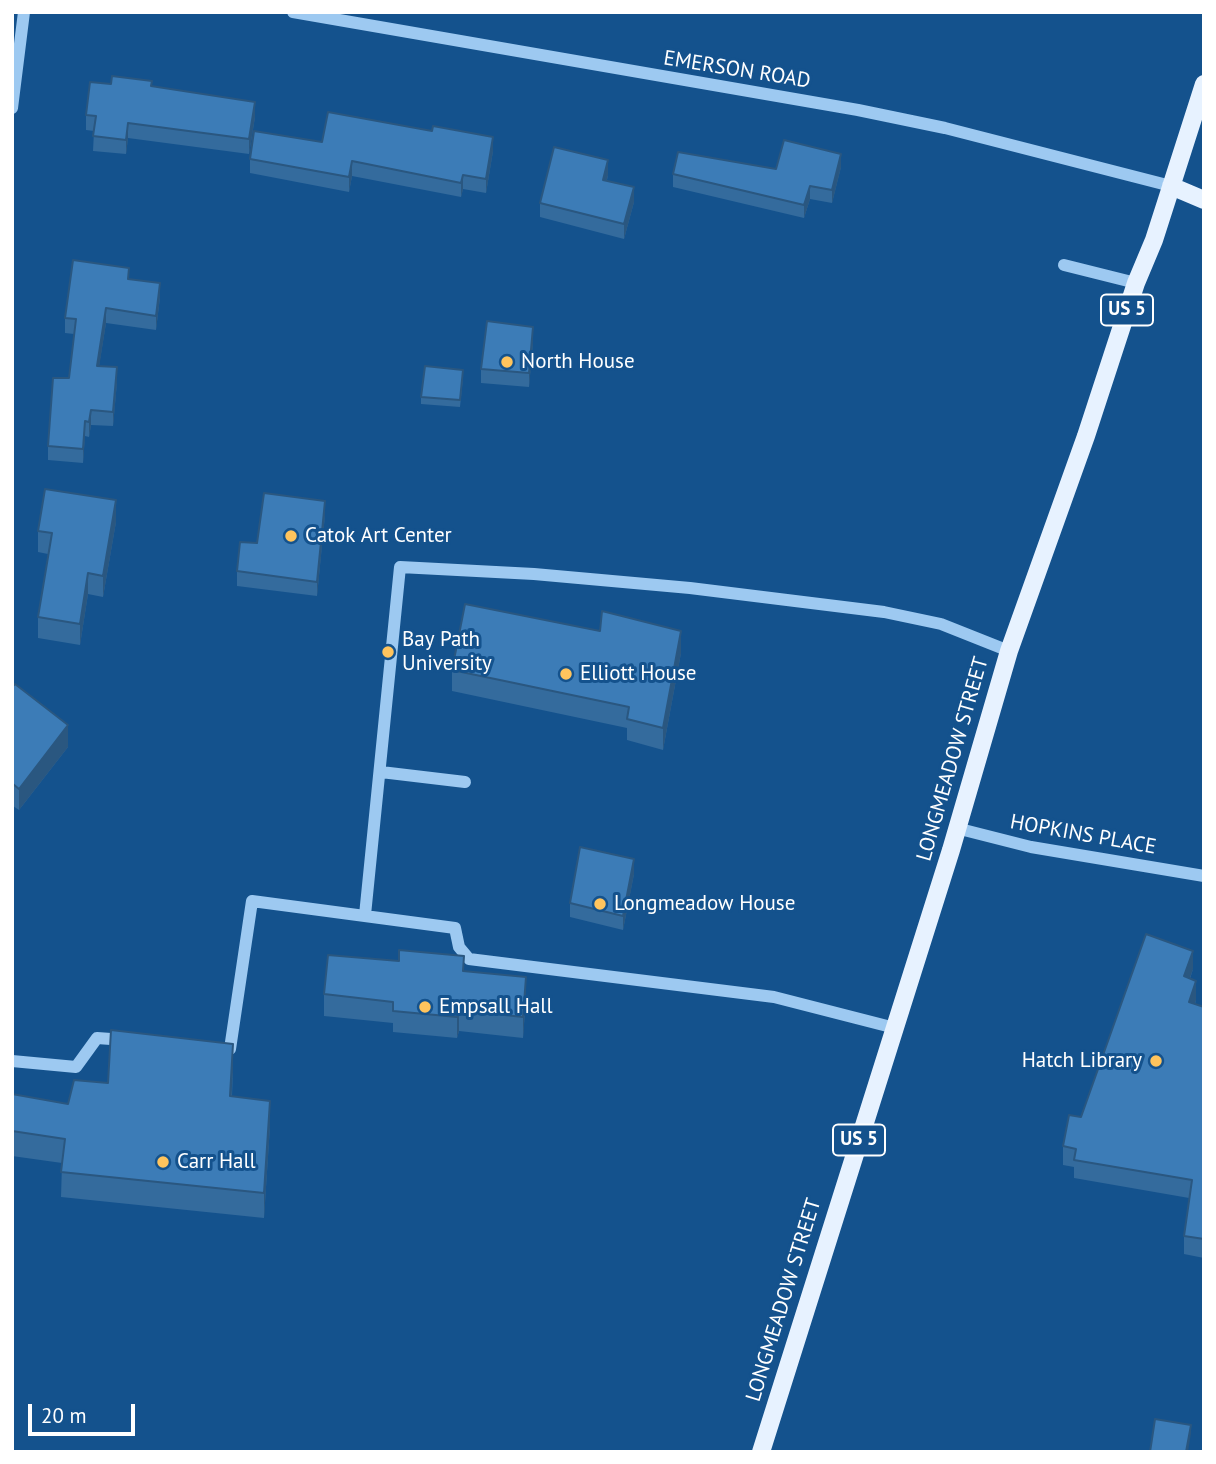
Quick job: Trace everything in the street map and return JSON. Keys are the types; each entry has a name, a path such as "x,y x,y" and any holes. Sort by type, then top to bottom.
{"main road":[{"name":"LONGMEADOW STREET","path":"761,1452 815,1273 895,1028 1009,651 1086,436 1136,283 1154,240 1204,84"},
{"path":"1171,186 1204,200"}],"street":[{"path":"12,108 24,12"},
{"name":"EMERSON ROAD","path":"293,12 870,113 945,128 1171,186"},
{"path":"1063,265 1136,283"},
{"path":"365,915 382,772 387,674 400,567 534,574 690,588 884,612 941,624 1009,651"},
{"path":"382,772 465,782"},
{"name":"HOPKINS PLACE","path":"956,828 1031,847 1204,876"},
{"path":"204,1046 230,1049 252,901 455,928 459,947 470,959 774,997 895,1028"},
{"path":"12,1061 76,1067 97,1038 137,1041"}],"building":[{"path":"112,76 152,81 151,86 255,102 249,139 128,123 126,140 93,136 96,116 86,115 90,82 111,84"},
{"path":"328,112 432,131 433,126 493,137 486,179 463,175 461,183 352,161 349,177 250,159 254,131 322,142"},
{"path":"784,140 841,154 832,190 810,186 804,205 673,174 678,152 776,169"},
{"path":"554,147 608,160 603,180 634,187 624,224 540,203"},
{"path":"73,260 129,268 128,279 160,283 156,316 106,308 97,366 117,367 113,412 91,410 89,422 85,421 83,449 48,446 53,378 69,378 76,319 65,318"},
{"name":"North House","path":"487,321 533,327 529,373 481,369"},
{"path":"425,366 463,370 460,400 421,397"},
{"path":"45,489 116,500 103,576 88,573 80,624 38,617 52,533 38,531"},
{"name":"Catok Art Center","path":"264,493 325,501 317,582 237,571 240,542 257,543"},
{"name":"Elliott House","path":"465,604 600,631 602,611 681,631 663,728 627,719 629,707 452,670"},
{"path":"15,684 68,725 19,789 12,785 12,687"},
{"path":"580,847 634,859 623,916 570,903"},
{"path":"1146,934 1193,951 1184,976 1196,981 1189,1002 1204,1007 1204,1239 1184,1236 1192,1180 1074,1160 1076,1149 1063,1146 1069,1115 1081,1117"},
{"path":"399,950 464,956 463,971 526,977 523,1017 459,1010 457,1017 393,1011 393,1002 324,994 328,955 399,961"},
{"path":"111,1030 233,1044 230,1096 270,1101 264,1193 61,1172 65,1139 12,1131 12,1094 68,1104 74,1080 108,1083"},
{"path":"1155,1419 1191,1425 1186,1452 1150,1452"}],"place":[{"name":"North House","path":"507,362"},
{"name":"Catok Art Center","path":"291,536"},
{"name":"Bay Path University","path":"388,652"},
{"name":"Elliott House","path":"566,674"},
{"name":"Longmeadow House","path":"600,904"},
{"name":"Empsall Hall","path":"425,1007"},
{"name":"Hatch Library","path":"1156,1061"},
{"name":"Carr Hall","path":"163,1162"}]}
